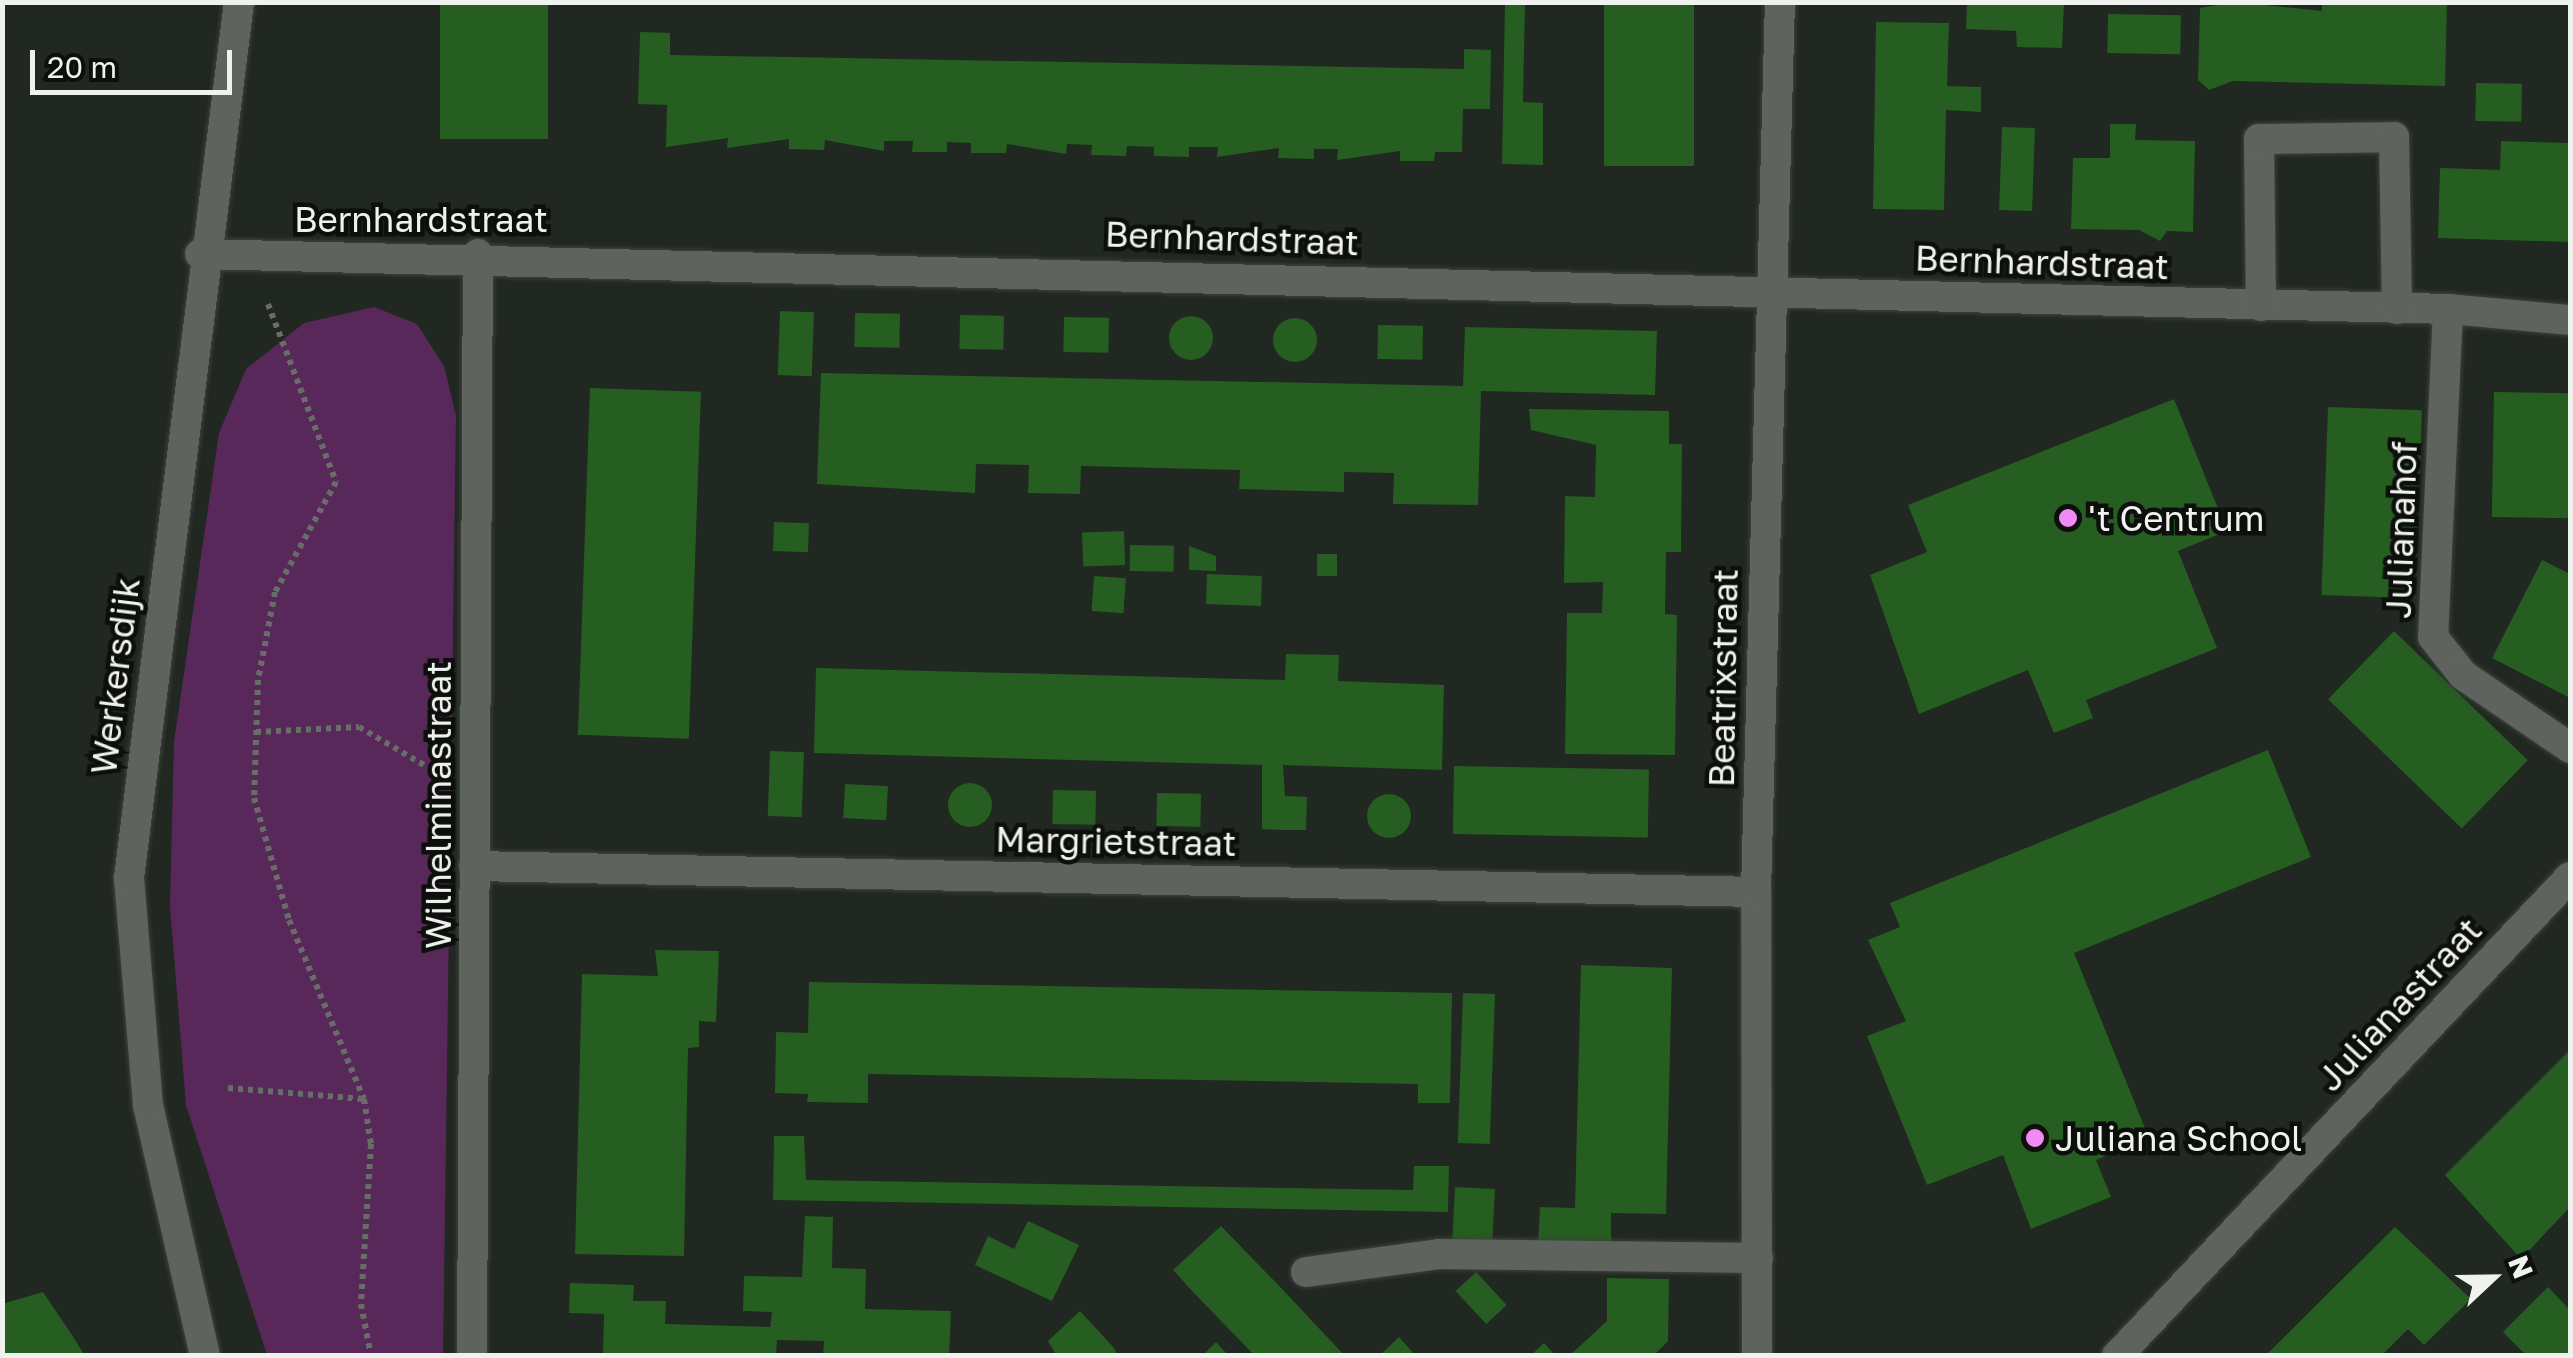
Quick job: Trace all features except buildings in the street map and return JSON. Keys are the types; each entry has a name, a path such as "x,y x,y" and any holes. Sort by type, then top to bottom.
{"street":[{"name":"Werkersdijk","path":"204,1356 148,1105 129,878 200,254 239,2"},
{"name":"Beatrixstraat","path":"1757,1356 1756,892 1768,290 1780,2"},
{"path":"2261,306 2259,139 2394,137 2397,310"},
{"name":"Bernhardstraat","path":"200,254 478,254 2448,309 2570,320"},
{"name":"Wilhelminastraat","path":"472,1356 478,254"},
{"name":"Julianahof","path":"2448,309 2434,638 2463,675 2570,748"},
{"name":"Margrietstraat","path":"474,866 1756,892"},
{"name":"Julianastraat","path":"2117,1356 2570,877"},
{"path":"1306,1272 1439,1254 1758,1258"}],"path":[{"path":"250,256 336,482 275,592 256,732 254,798 289,920 364,1099 371,1144 361,1304 372,1356"},
{"path":"256,732 358,727 413,762 476,778"},
{"path":"228,1088 364,1099"}],"shaded area":[{"path":"374,307 417,324 444,366 456,415 443,1355 267,1355 186,1105 170,906 174,742 219,433 246,369 304,323"}],"place":[{"name":"'t Centrum","path":"2068,518"},
{"name":"Juliana School","path":"2035,1138"}]}
